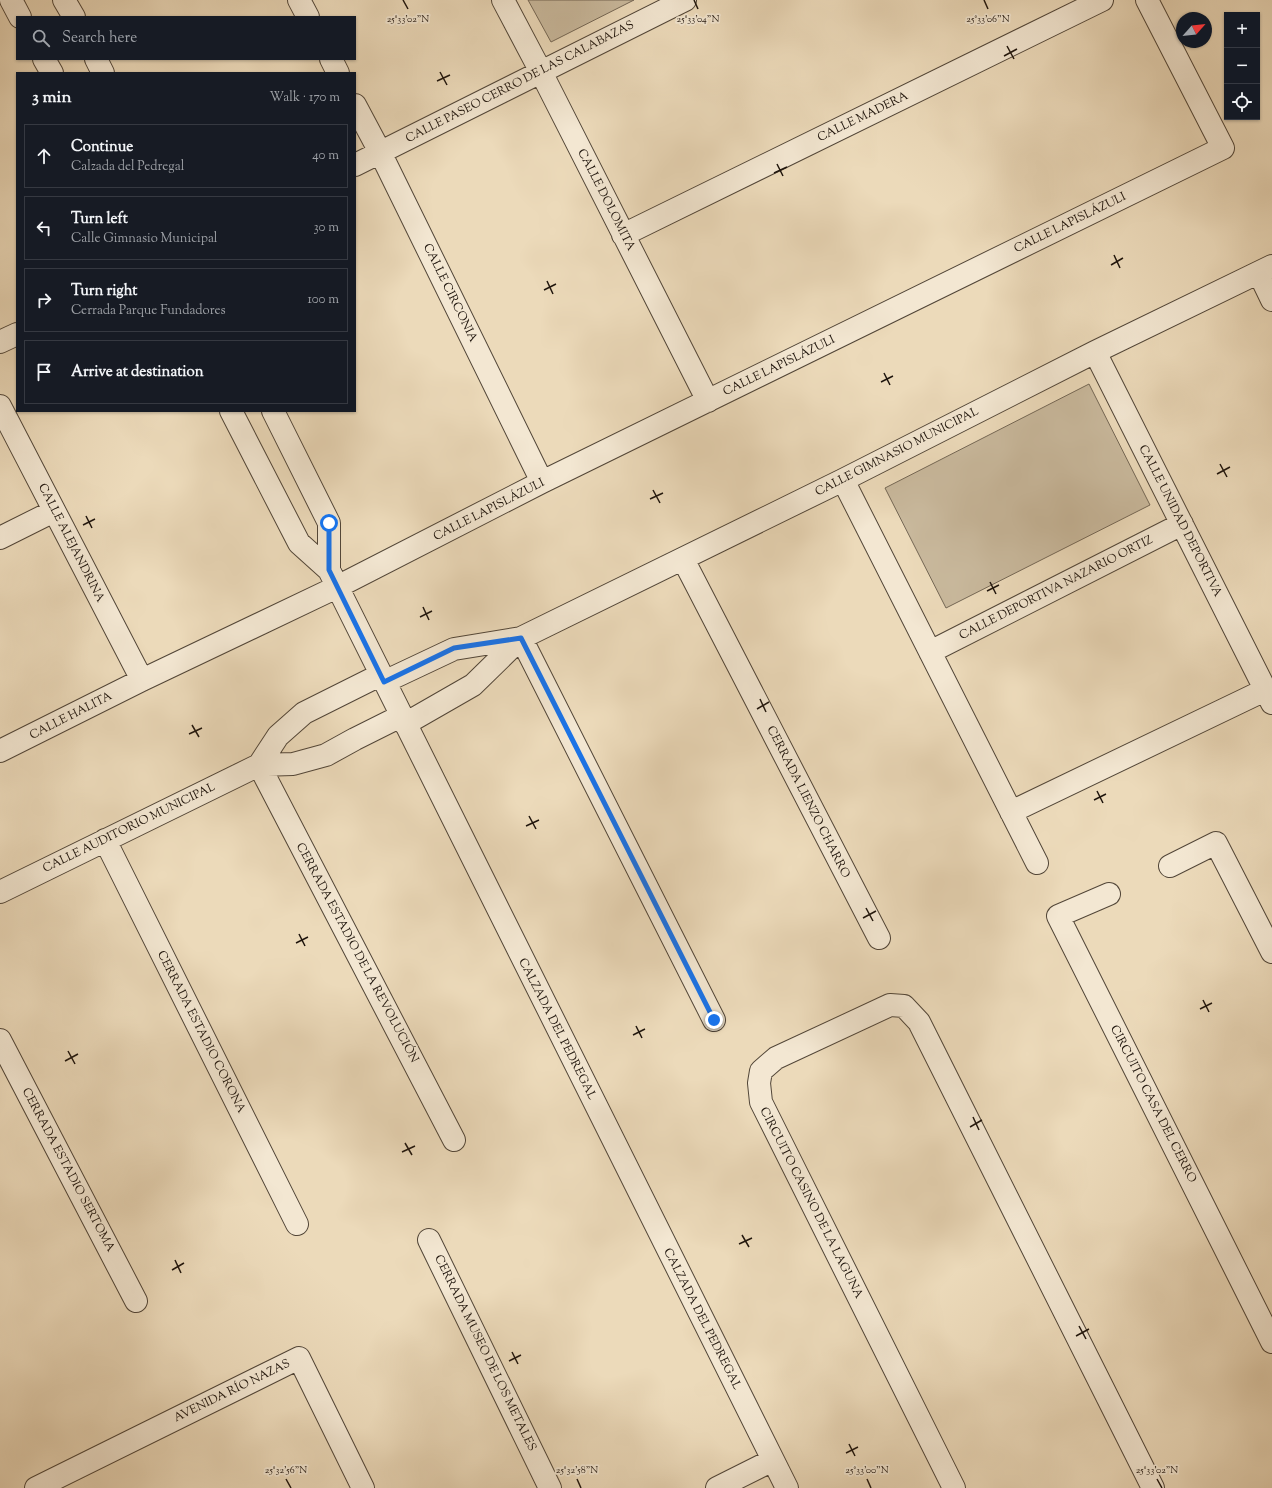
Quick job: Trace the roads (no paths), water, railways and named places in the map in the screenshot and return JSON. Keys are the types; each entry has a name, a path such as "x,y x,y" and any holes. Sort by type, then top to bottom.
{"street":[{"path":"11,0 19,16"},
{"path":"64,0 73,16"},
{"path":"299,0 307,16"},
{"name":"CALLE DOLOMITA","path":"503,0 708,401"},
{"name":"CALLE PASEO CERRO DE LAS CALABAZAS","path":"356,164 685,0"},
{"name":"CALLE MADERA","path":"623,235 1102,0"},
{"name":"CALLE LAPISLÁZULI","path":"142,680 333,579 542,482 1223,148 1147,0"},
{"path":"45,60 51,72"},
{"path":"96,60 102,72"},
{"path":"331,60 337,72"},
{"name":"CALLE CIRCONIA","path":"356,107 380,152 542,482"},
{"path":"1265,269 1272,300"},
{"name":"CALLE GIMNASIO MUNICIPAL","path":"382,679 454,648 521,638 843,480 1095,352 1265,269"},
{"path":"0,342 16,334"},
{"name":"CALLE UNIDAD DEPORTIVA","path":"1011,812 1269,697 1095,352"},
{"name":"CALLE ALEJANDRINA","path":"0,406 142,680"},
{"name":"CALZADA DEL PEDREGAL","path":"232,412 299,543 333,579 787,1488"},
{"name":"CALZADA DEL PEDREGAL","path":"274,412 329,523 333,579"},
{"path":"843,480 1037,863"},
{"path":"0,538 54,511"},
{"name":"CALLE DEPORTIVA NAZARIO ORTIZ","path":"930,652 1182,524"},
{"name":"CERRADA LIENZO CHARRO","path":"683,559 879,938"},
{"path":"521,638 714,1020"},
{"name":"CALLE GIMNASIO MUNICIPAL","path":"403,720 473,685 521,638"},
{"path":"259,765 278,736 304,714 382,679"},
{"name":"CALLE HALITA","path":"0,752 142,680"},
{"name":"CALLE AUDITORIO MUNICIPAL","path":"0,892 259,765 293,764 326,755 355,739 403,720"},
{"name":"CERRADA ESTADIO DE LA REVOLUCIÓN","path":"259,765 454,1140"},
{"name":"CERRADA ESTADIO CORONA","path":"105,840 297,1224"},
{"path":"1170,866 1216,842 1272,952"},
{"name":"CIRCUITO CASA DEL CERRO","path":"1109,894 1058,916 1272,1342"},
{"name":"CIRCUITO CASINO DE LA LAGUNA","path":"954,1488 761,1102 759,1082 761,1071 776,1058 890,1005 904,1006 919,1022 1153,1488"},
{"name":"CERRADA ESTADIO SERTOMA","path":"0,1040 136,1301"},
{"name":"CERRADA MUSEO DE LOS METALES","path":"429,1240 550,1488"},
{"name":"AVENIDA RÍO NAZAS","path":"36,1488 298,1358 364,1488"},
{"path":"716,1488 773,1460"}]}
